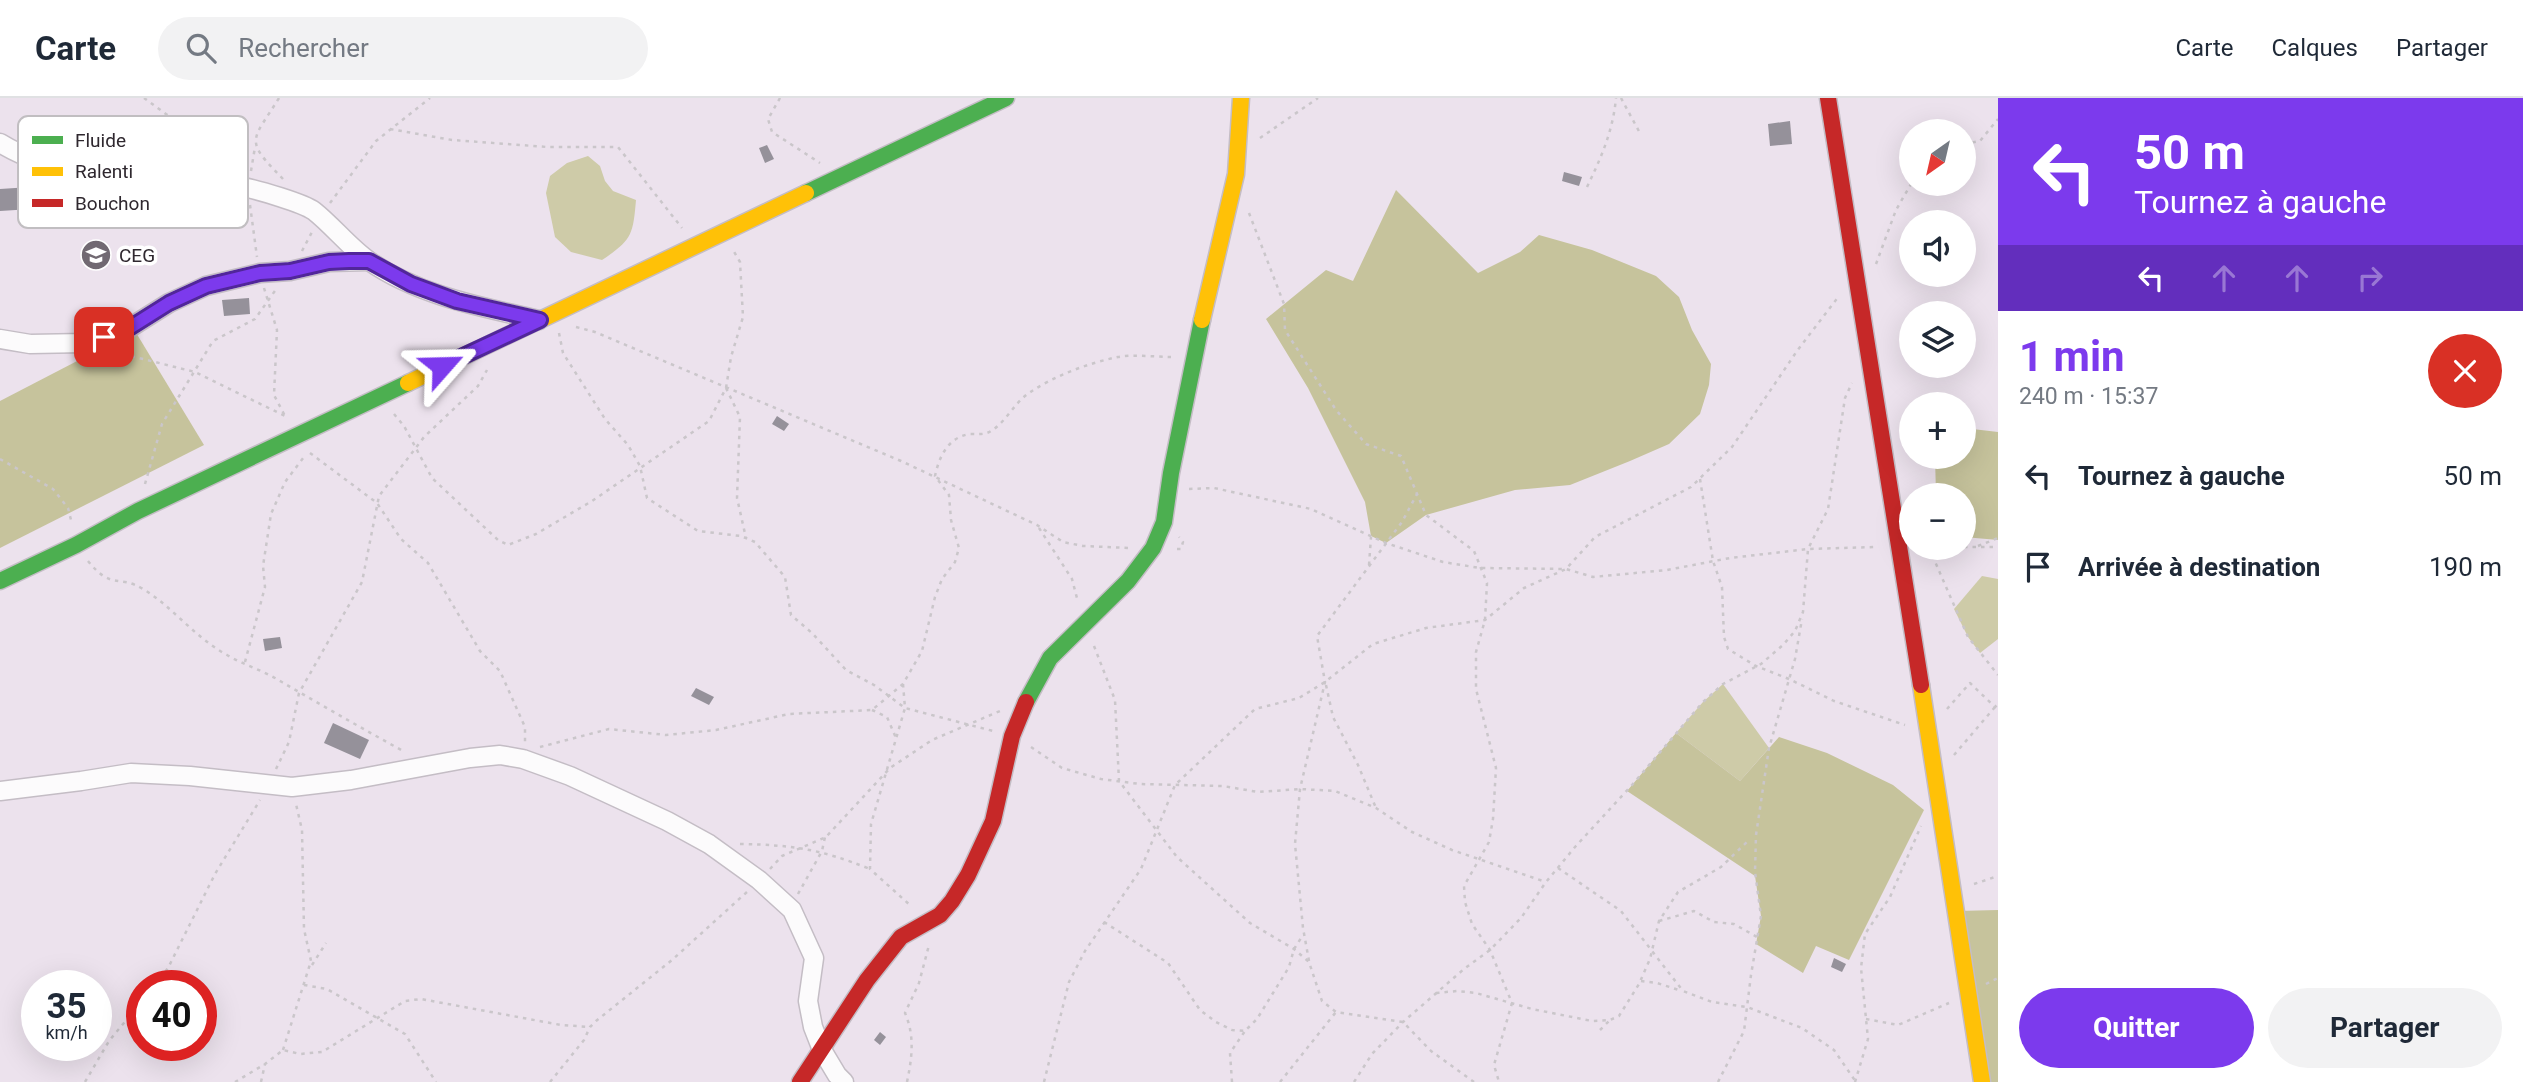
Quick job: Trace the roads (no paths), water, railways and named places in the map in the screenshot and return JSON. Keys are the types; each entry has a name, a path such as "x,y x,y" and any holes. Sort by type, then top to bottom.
{"street":[{"path":"0,581 76,545 138,511 1006,98"},
{"path":"800,1082 867,980 901,937 940,915 953,901 968,876 993,821 1012,736 1027,699 1050,658 1128,581 1153,548 1164,522 1195,357 1236,174 1241,98"},
{"path":"1828,98 1953,883 1982,1082"},
{"path":"0,143 18,153"},
{"path":"248,188 311,209 369,261 411,284 457,301 540,320"},
{"path":"0,339 30,344 85,343 123,332 169,303 206,286 260,273 290,271 329,262 369,261"},
{"path":"0,791 131,773 190,776 292,787 500,755 523,759 570,776 667,821 709,844 759,880 792,910 814,958 808,1001 813,1027 822,1050 844,1082"}],"place":[{"name":"CEG","path":"96,255"}]}
